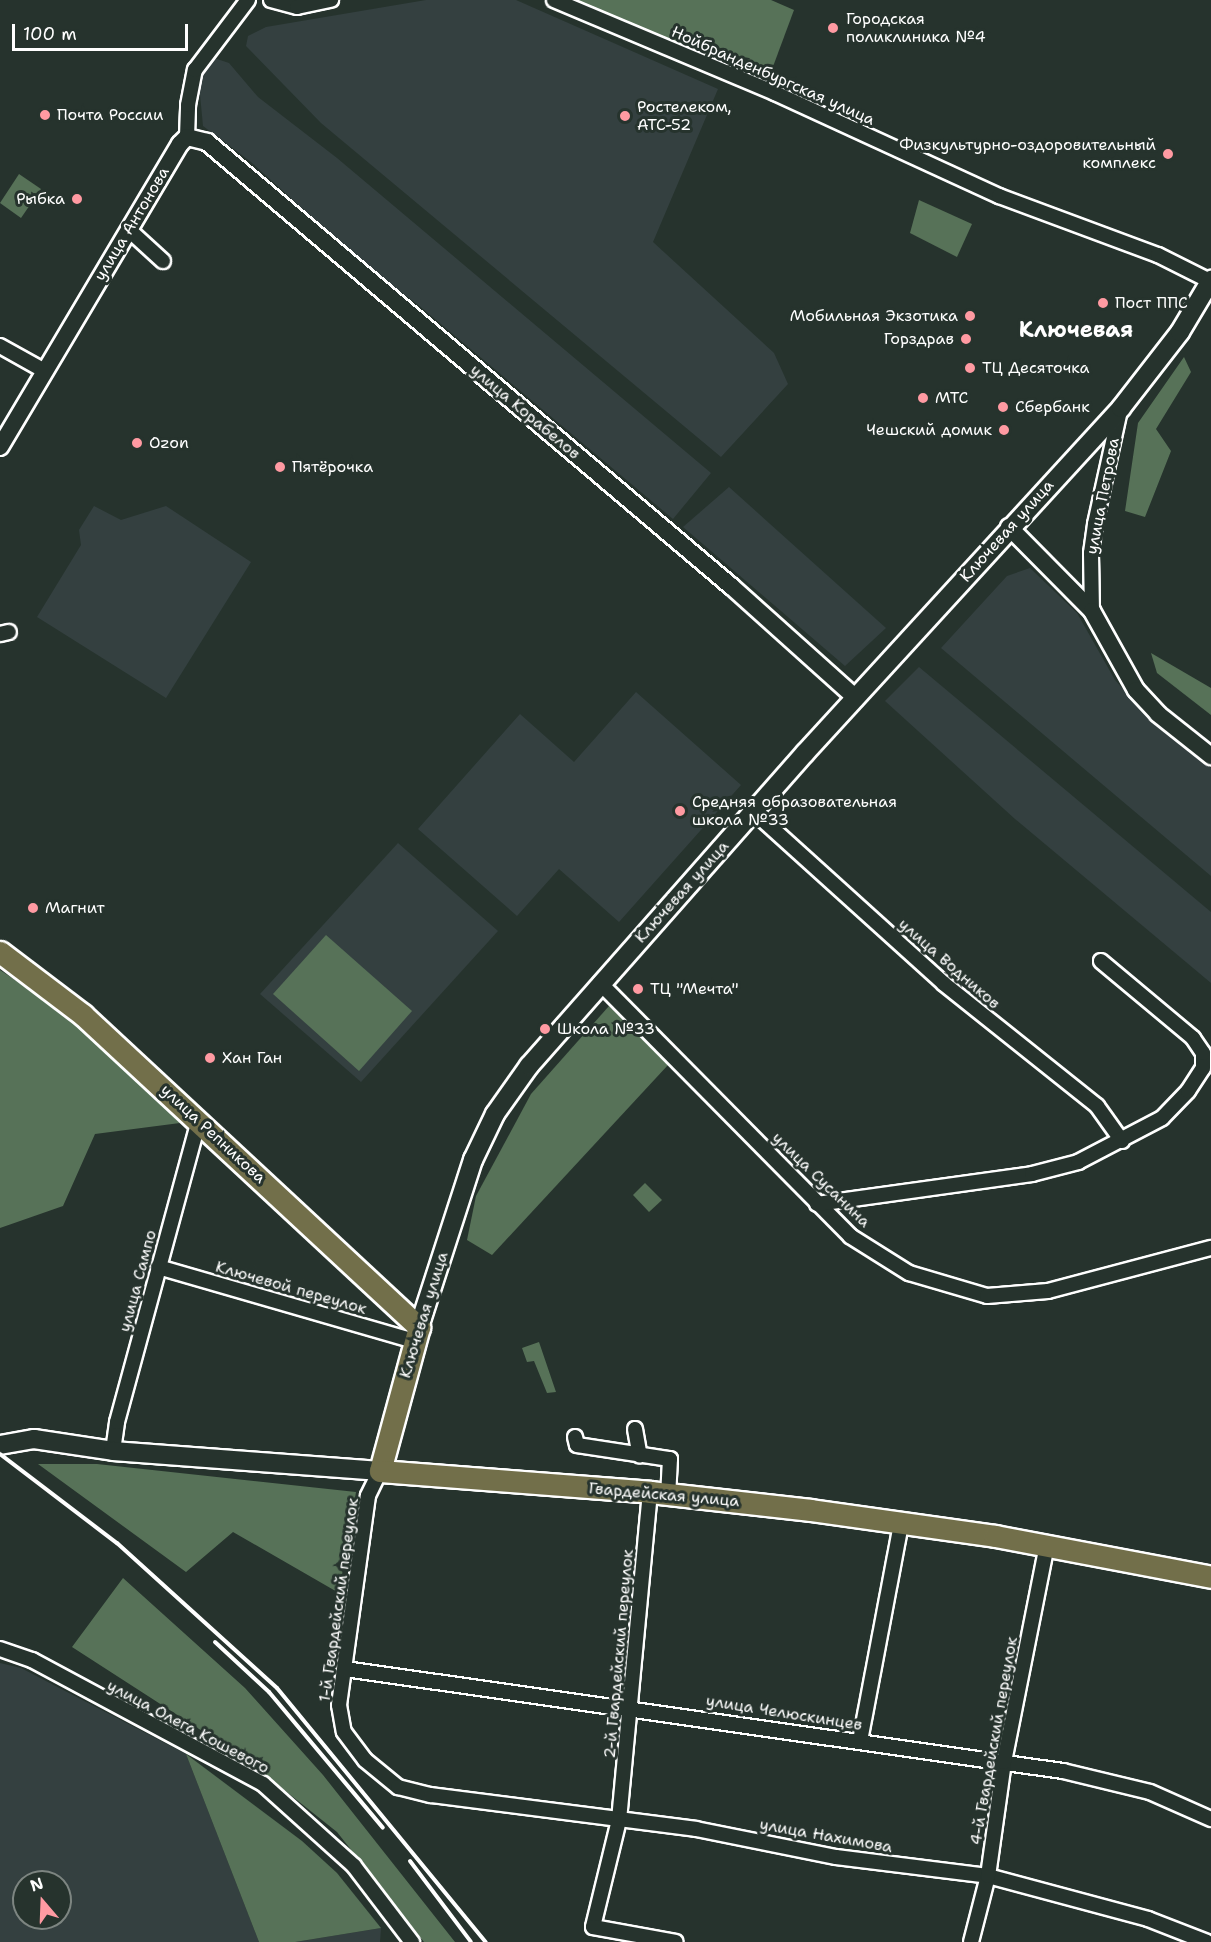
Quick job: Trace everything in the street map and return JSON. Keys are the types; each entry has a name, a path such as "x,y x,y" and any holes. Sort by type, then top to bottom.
{"main road":[{"name":"Ключевая улица","path":"380,1471 417,1334 473,1160 495,1114 529,1066 600,983 1008,527 1121,408 1180,332 1211,281"},
{"name":"улица Репникова","path":"0,951 83,1015 199,1121 417,1334"},
{"name":"Гвардейская улица","path":"0,1445 34,1439 113,1451 658,1493 1047,1545 1211,1577"}],"street":[{"name":"улица Антонова","path":"0,447 129,230 188,137 195,70 248,0"},
{"path":"271,0 297,6 331,0"},
{"name":"Нойбранденбургская улица","path":"554,0 775,93 999,196 1158,255 1211,281"},
{"name":"улица Корабелов","path":"188,137 207,142 723,579 856,698"},
{"path":"129,230 163,261"},
{"path":"0,346 45,371"},
{"name":"улица Петрова","path":"1121,408 1092,543 1092,611 1136,690 1158,714 1211,756"},
{"path":"1008,527 1092,611"},
{"name":"улица Водников","path":"754,812 943,982 1097,1106 1122,1141"},
{"path":"817,1204 1032,1174 1078,1162 1122,1141 1162,1118 1188,1091 1203,1068 1203,1053 1193,1038 1101,961"},
{"name":"улица Сусанина","path":"600,983 850,1236 909,1273 987,1296 1048,1291 1211,1248"},
{"name":"улица Сампо","path":"113,1451 158,1267 199,1121"},
{"name":"Ключевой переулок","path":"158,1267 417,1334"},
{"path":"575,1437 577,1445 640,1456 635,1429"},
{"name":"2-й Гвардейский переулок","path":"640,1456 670,1459 658,1493 619,1820 593,1927 676,1942"},
{"name":"1-й Гвардейский переулок","path":"380,1471 368,1496 339,1705 344,1732 365,1760 398,1786 431,1795"},
{"path":"860,1741 901,1524"},
{"name":"4-й Гвардейский переулок","path":"971,1942 988,1876 1004,1762 1047,1545"},
{"name":"улица Олега Кошевого","path":"0,1649 32,1660 263,1784 354,1866 412,1942"},
{"name":"улица Челюскинцев","path":"345,1669 632,1707 1063,1771 1150,1792 1211,1819"},
{"name":"улица Нахимова","path":"431,1795 696,1829 836,1857 988,1876 1148,1919 1207,1942"}],"shaded area":[{"path":"426,0 516,0 718,89 653,242 774,353 788,384 721,457 321,123 246,46 248,36 266,27"},
{"path":"211,57 229,63 258,97 337,158 711,473 673,519 417,304 369,269 251,162 203,126 199,84"},
{"path":"729,487 886,628 845,666 683,527"},
{"path":"94,506 121,520 166,506 251,562 166,698 37,617 81,545 79,530"},
{"path":"1030,568 1077,613 1115,680 1156,725 1211,768 1211,876 941,648 1007,576"},
{"path":"919,667 1211,912 1211,983 1015,819 885,701"},
{"path":"636,692 741,785 619,922 559,869 517,916 418,829 520,714 574,762"},
{"path":"398,843 498,931 361,1082 260,994"},
{"path":"0,1663 21,1668 186,1754 259,1942 0,1942"},
{"path":"381,1928 380,1942 295,1942"}],"green space":[{"path":"573,0 771,0 794,10 768,80"},
{"path":"19,174 41,189 21,218 0,203"},
{"path":"919,200 972,224 957,257 910,233"},
{"path":"1184,357 1191,372 1156,429 1171,451 1145,517 1125,511 1138,423"},
{"path":"1151,653 1211,688 1211,715 1157,673"},
{"path":"326,935 412,1011 359,1071 273,994"},
{"path":"0,970 71,1017 180,1123 95,1134 63,1206 0,1228"},
{"path":"609,1006 668,1065 492,1255 467,1240 476,1196 531,1094"},
{"path":"645,1183 662,1200 649,1212 633,1195"},
{"path":"539,1342 556,1392 547,1393 534,1361 527,1362 522,1348"},
{"path":"38,1464 97,1464 356,1492 339,1593 233,1532 186,1572"},
{"path":"123,1578 245,1688 323,1775 455,1942 424,1942 337,1832 244,1758 72,1647"},
{"path":"186,1754 302,1841 337,1873 381,1928 295,1942 259,1942"}],"railway":[{"path":"0,1454 117,1543 277,1688 486,1942"},
{"path":"215,1642 269,1692 383,1828"},
{"path":"410,1861 471,1942"}],"place":[{"name":"Городская поликлиника №4","path":"833,28"},
{"name":"Почта России","path":"45,115"},
{"name":"Ростелеком, АТС-52","path":"625,116"},
{"name":"Физкультурно-оздоровительный комплекс","path":"1168,154"},
{"name":"Рыбка","path":"77,199"},
{"name":"Пост ППС","path":"1103,303"},
{"name":"Мобильная Экзотика","path":"970,316"},
{"name":"Горздрав","path":"966,339"},
{"name":"ТЦ Десяточка","path":"970,368"},
{"name":"МТС","path":"923,398"},
{"name":"Сбербанк","path":"1003,407"},
{"name":"Чешский домик","path":"1004,430"},
{"name":"Ozon","path":"137,443"},
{"name":"Пятёрочка","path":"280,467"},
{"name":"Средняя образовательная школа №33","path":"680,811"},
{"name":"Магнит","path":"33,908"},
{"name":"ТЦ \"Мечта\"","path":"638,989"},
{"name":"Школа №33","path":"545,1029"},
{"name":"Хан Ган","path":"210,1058"}],"district":[{"name":"Ключевая","path":"1076,330"}]}
